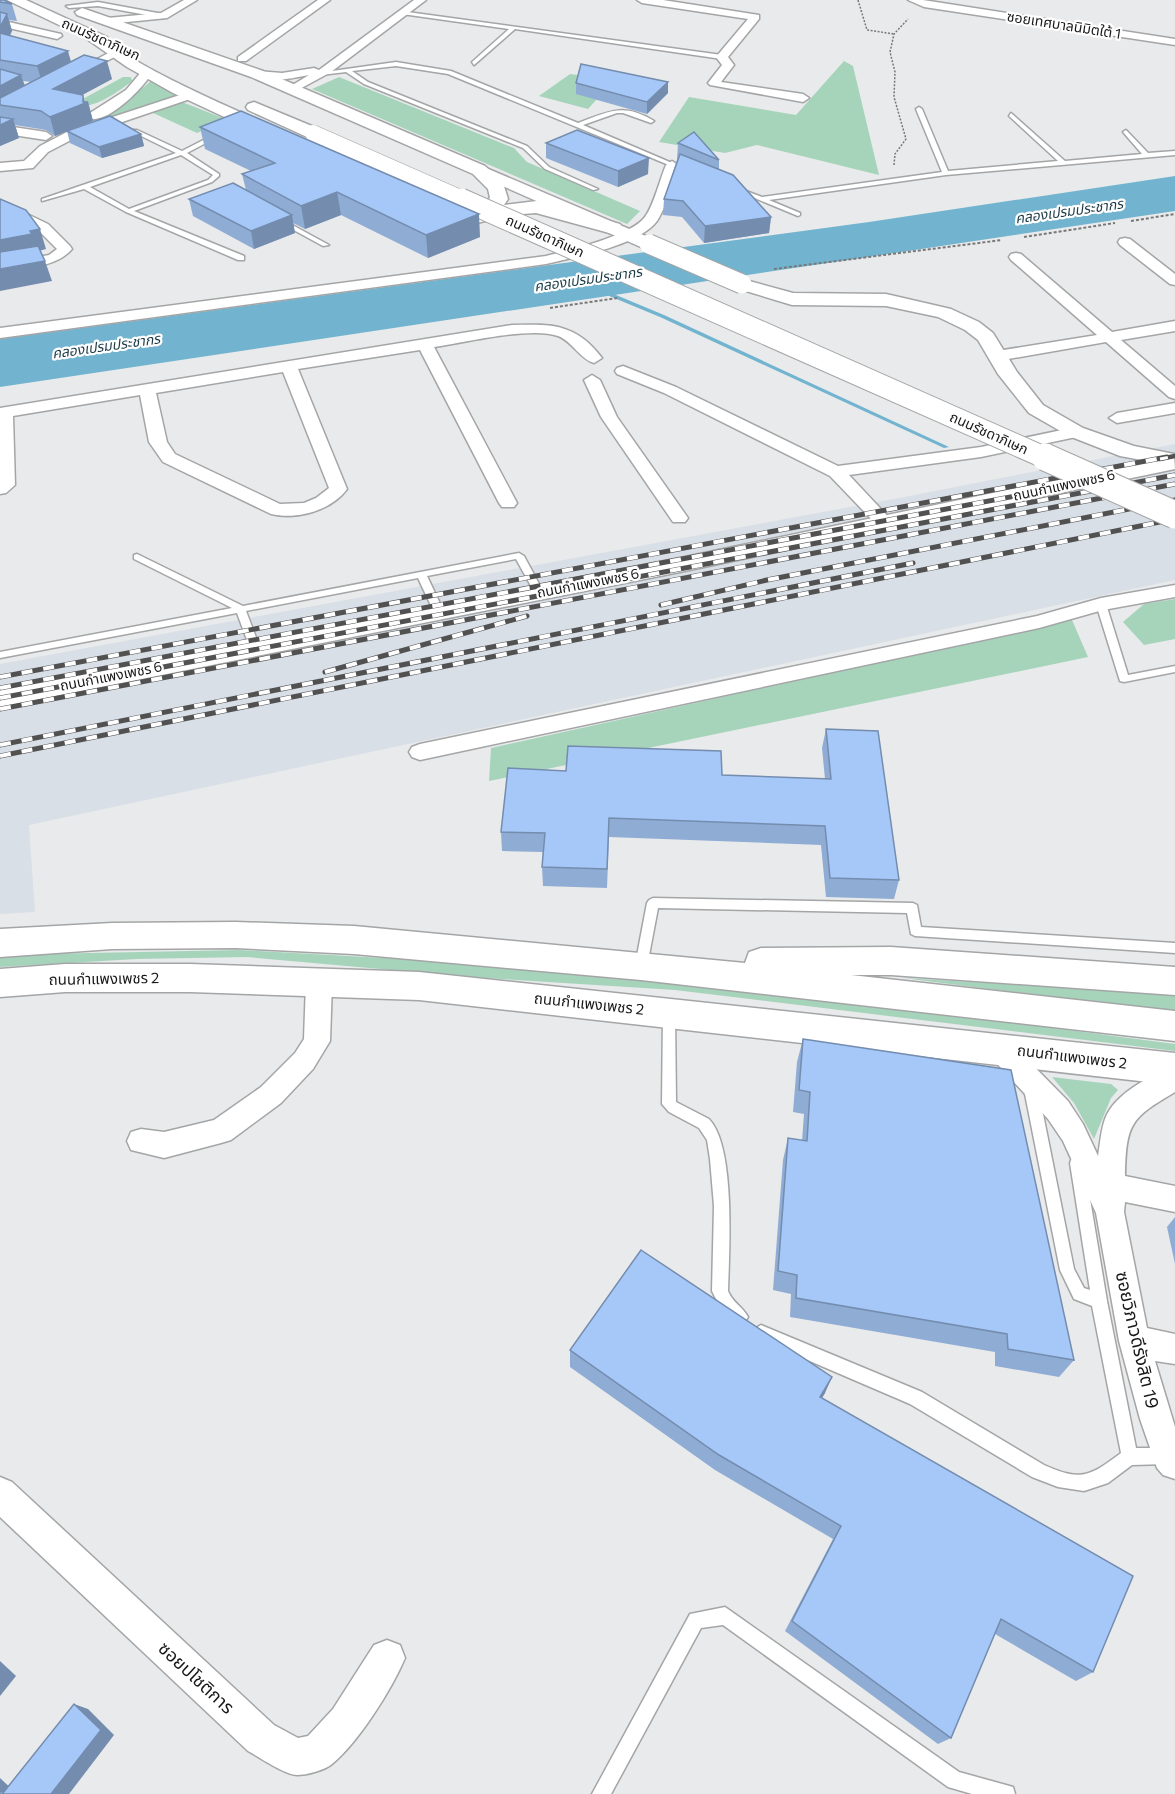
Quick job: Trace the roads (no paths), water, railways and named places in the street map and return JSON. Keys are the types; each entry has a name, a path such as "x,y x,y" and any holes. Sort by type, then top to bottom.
{"main road":[{"name":"ถนนรัชดาภิเษก","path":"14,0 1175,516"},
{"name":"ถนนรัชดาภิเษก","path":"69,6 303,111"},
{"path":"69,6 257,74 479,170 500,194 496,204 491,208 464,213 432,206 460,218 472,218 510,209 537,207 620,231"},
{"path":"90,35 146,73 192,95 243,124 289,141"},
{"name":"ถนนรัชดาภิเษก","path":"335,125 1175,495"},
{"path":"0,943 112,936 354,940 641,966 1175,1026"},
{"path":"688,971 755,963 891,961 1175,981"},
{"name":"ถนนกำแพงเพชร 2","path":"0,983 64,978 190,978 418,986 1175,1069"}],"street":[{"path":"106,21 163,16 192,0"},
{"path":"242,58 326,0"},
{"path":"292,89 324,72 421,0"},
{"path":"642,0 755,17 722,57 728,65 716,80 716,84 803,98"},
{"name":"ซอยเทศบาลนิมิตใต้ 1","path":"913,0 952,9 1175,42"},
{"path":"952,9 984,0"},
{"path":"0,23 57,36"},
{"path":"64,80 114,53"},
{"path":"257,74 282,76 324,72"},
{"path":"6,167 46,136 92,117 118,103 139,86 146,73"},
{"path":"6,167 28,165 44,149 71,135 192,95"},
{"path":"0,129 46,136"},
{"path":"0,333 546,260 651,219 672,165"},
{"path":"479,170 742,284 792,299 886,300 933,309 972,326 986,337 1008,374 1036,409 1076,432 1128,451 1175,461"},
{"path":"0,205 43,227 65,249 53,258 0,268"},
{"path":"1125,242 1175,282"},
{"path":"1016,257 1175,394"},
{"path":"997,356 1175,326"},
{"path":"0,489 6,485 3,413 512,330 557,329 574,337 594,358 616,360 623,371 670,390 836,472 884,522"},
{"path":"425,345 508,503"},
{"path":"583,372 594,358"},
{"path":"147,389 158,442 169,458 277,510 307,508 322,502 338,489 289,366"},
{"path":"583,372 608,380 615,378 623,371"},
{"path":"583,372 609,417 679,519"},
{"path":"1117,418 1175,408"},
{"path":"836,472 981,452 1076,432"},
{"name":"ถนนกำแพงเพชร 6","path":"0,698 539,593 1175,461"},
{"path":"420,752 1028,625 1101,604 1175,591"},
{"path":"141,1141 164,1145 221,1131 271,1095 304,1061 317,1041 319,983"},
{"name":"ซอยวิภาวดีรังสิต 19","path":"999,1048 1058,1110 1110,1199"},
{"name":"ซอยวิภาวดีรังสิต 19","path":"1172,1460 1156,1419 1134,1341 1110,1199 1110,1162 1118,1120 1133,1103 1175,1078"},
{"path":"1110,1199 1175,1199"},
{"path":"1134,1341 1175,1349"},
{"name":"ซอยปโชติการ","path":"0,1494 261,1738 296,1757 318,1752 346,1722 387,1658"}],"lane":[{"path":"69,6 98,4 163,16"},
{"path":"402,12 722,57"},
{"path":"474,63 513,28"},
{"path":"324,72 348,71 379,64 396,64 449,72 694,173"},
{"path":"348,71 366,83 525,147 547,168 595,189"},
{"path":"919,109 946,173"},
{"path":"578,126 616,111 624,111 651,121"},
{"path":"1011,116 1064,163"},
{"path":"44,200 182,153 229,130"},
{"path":"128,211 210,181 218,175 182,153 135,131"},
{"path":"1126,132 1147,156"},
{"path":"761,199 946,173 1175,153"},
{"path":"210,181 220,187"},
{"path":"84,186 128,211 241,258"},
{"path":"728,186 798,214"},
{"path":"272,216 325,245"},
{"path":"0,655 519,556 539,593"},
{"path":"137,557 240,608 255,648"},
{"path":"422,574 439,612"},
{"path":"1101,604 1124,679 1175,669"},
{"path":"641,966 654,903 913,908 915,931 1175,948"},
{"path":"669,1012 669,1104 674,1109 704,1124 713,1140 718,1170 720,1291 722,1299 730,1309 758,1332 916,1398 1058,1480 1076,1485 1087,1483 1110,1473 1131,1457 1172,1460"},
{"path":"1029,1078 1067,1270 1079,1294 1099,1301"},
{"path":"1073,1133 1099,1301 1131,1457"},
{"path":"602,1794 696,1620 725,1616 956,1780 1006,1794"}],"water":[{"name":"คลองเปรมประชากร","path":"1175,176 1175,211 0,387 0,339 869,222"}],"waterway":[{"name":"คลองเปรมประชากร","path":"604,292 662,316 946,447"}],"railway":[{"path":"1160,459 1175,456"},
{"path":"0,677 1167,457"},
{"path":"0,698 1175,475"},
{"path":"0,688 1105,479"},
{"path":"0,709 1175,484"},
{"path":"661,605 767,580 1175,500"},
{"path":"0,756 1175,519"},
{"path":"0,745 913,563"},
{"path":"325,672 527,616"}]}
